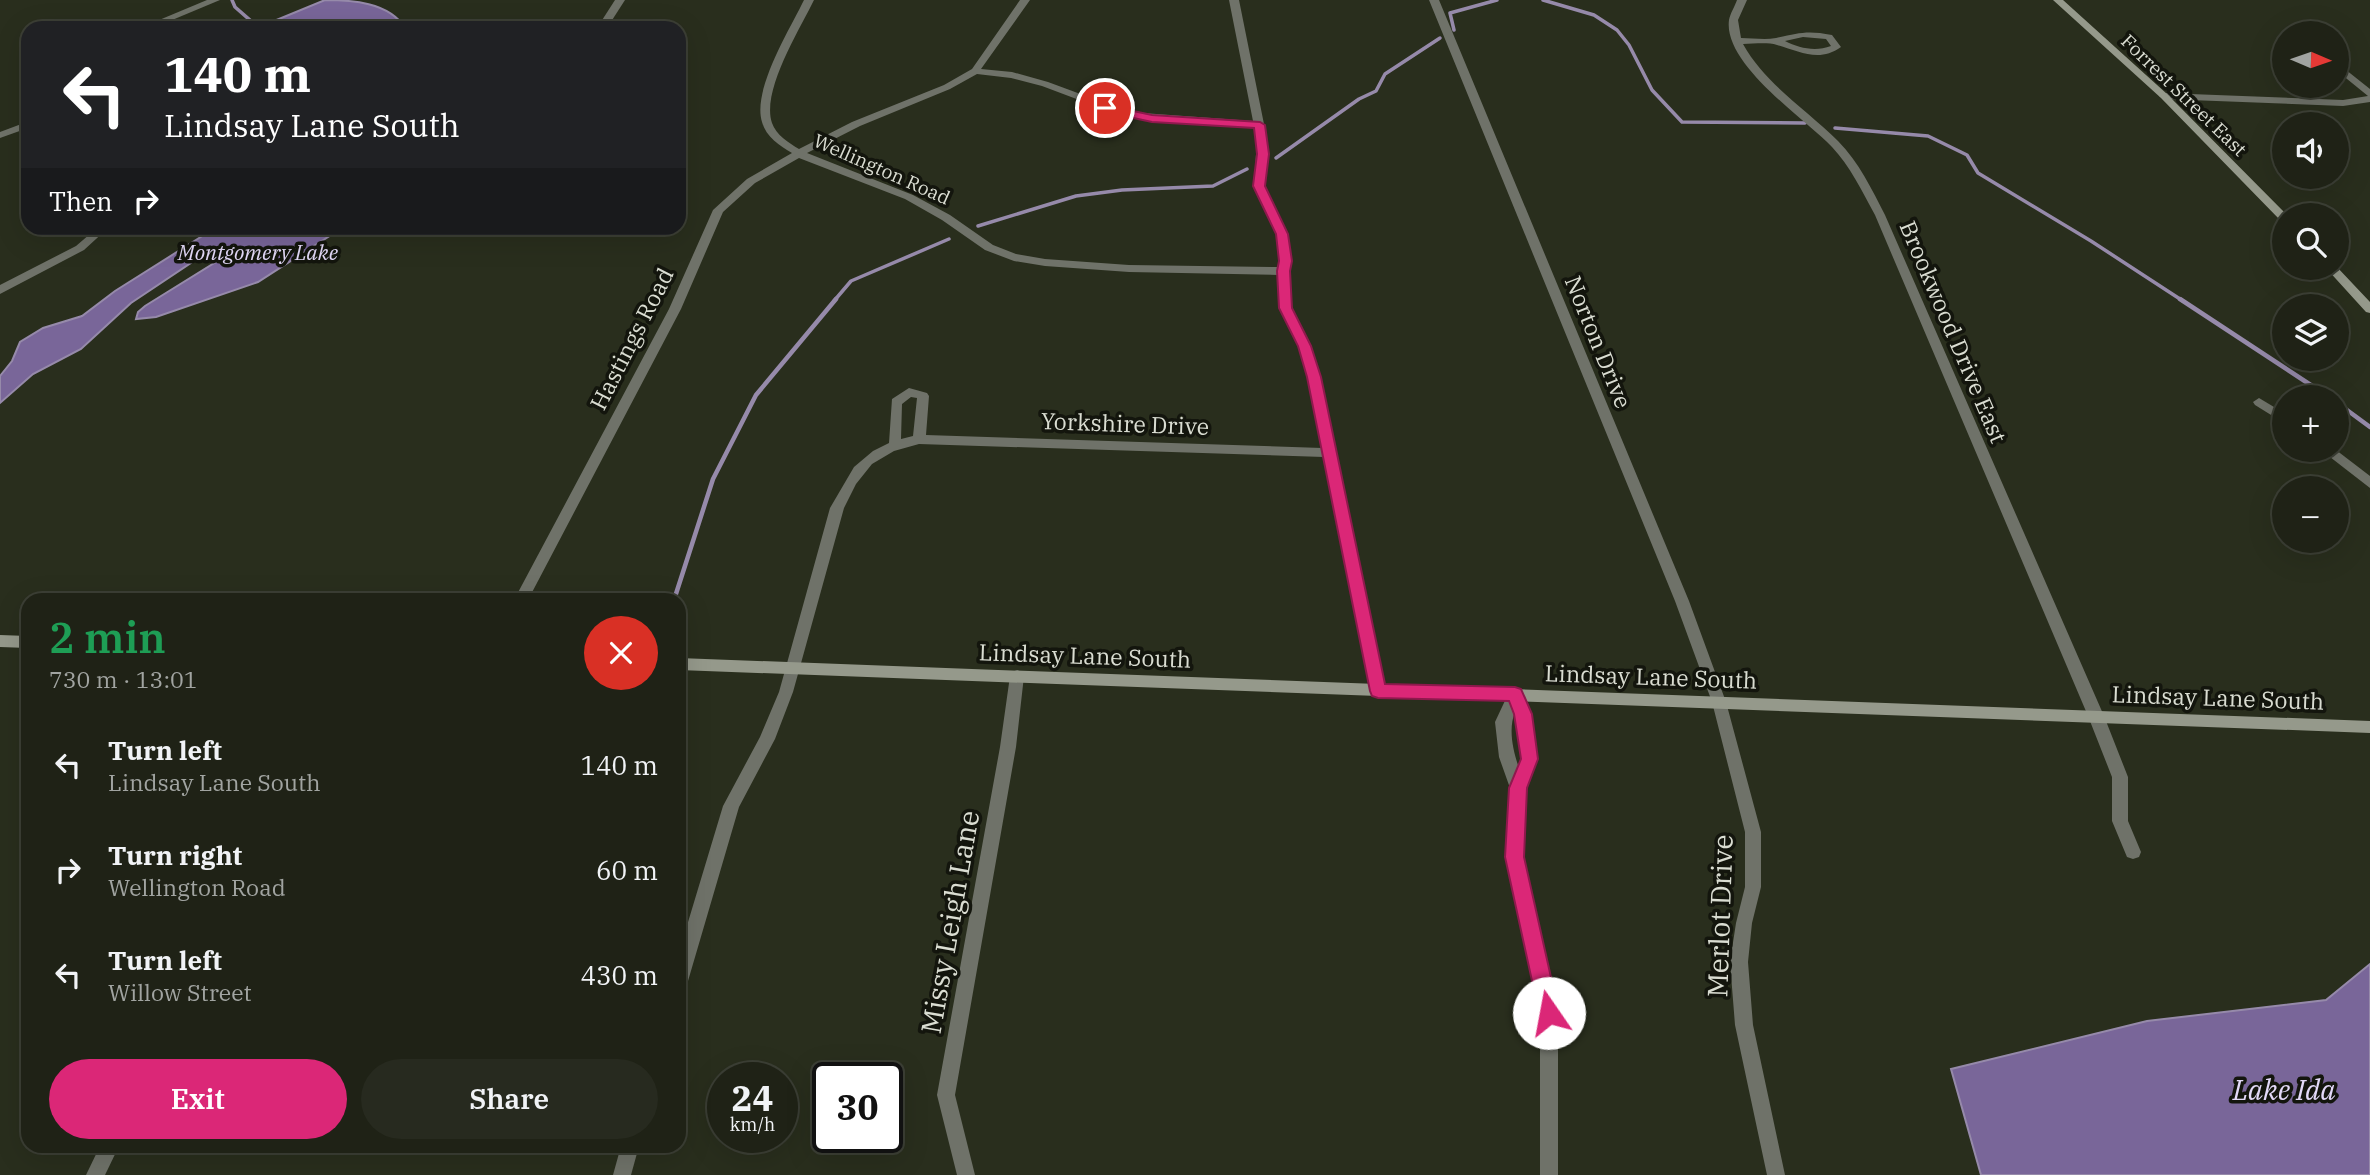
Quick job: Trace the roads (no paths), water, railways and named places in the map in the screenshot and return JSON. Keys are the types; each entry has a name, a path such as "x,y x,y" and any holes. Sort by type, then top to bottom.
{"street":[{"path":"162,21 215,0"},
{"name":"Wellington Road","path":"809,0 774,77 764,111 767,125 776,138 800,153 826,167 881,185 932,208 995,250 1032,261 1102,267 1284,271"},
{"name":"Hastings Road","path":"524,593 675,309 712,219 741,188 800,153 856,124 947,87 975,71 1025,0"},
{"path":"1234,0 1260,125 1263,154 1259,186 1282,234 1286,261 1286,308 1308,357 1378,691"},
{"name":"Norton Drive","path":"1434,0 1682,601 1719,702"},
{"path":"1742,0 1734,10 1733,31 1737,41 1777,41 1805,33 1829,37 1836,47 1822,53 1794,50 1777,41"},
{"name":"Forrest Street East","path":"2058,0 2164,96 2272,206"},
{"path":"606,21 618,1"},
{"name":"Brookwood Drive East","path":"1737,41 1744,58 1837,146 1857,173 1880,215 2096,716 2120,777 2120,821 2133,852"},
{"path":"975,71 1012,75 1045,84 1127,115 1260,125"},
{"path":"2349,76 2370,94"},
{"path":"2164,96 2343,103 2370,99"},
{"path":"0,135 21,127"},
{"path":"0,290 80,248 95,235"},
{"path":"2343,280 2370,309"},
{"path":"895,444 896,402 909,392 923,396 919,439"},
{"path":"2259,402 2272,411"},
{"name":"Yorkshire Drive","path":"686,957 731,806 768,739 792,668 837,508 847,484 864,462 895,444 919,439 1330,453"},
{"path":"2343,462 2370,483"},
{"path":"0,641 21,642"},
{"name":"Lindsay Lane South","path":"686,664 2370,726"},
{"name":"Missy Leigh Lane","path":"966,1175 946,1095 1008,747 1017,676"},
{"path":"1515,694 1523,714 1530,759 1518,788 1515,857 1549,1013 1549,1175"},
{"name":"Merlot Drive","path":"1719,702 1753,832 1752,887 1739,962 1744,1025 1776,1175"},
{"path":"95,1175 106,1153"},
{"path":"622,1175 629,1153"}],"water":[{"path":"325,0 369,4 400,21 274,21"},
{"name":"Montgomery Lake","path":"204,235 331,235 258,282 156,317 136,319 138,312 145,306 232,252 223,250 197,259 131,303 81,349 33,374 0,403 0,376 12,361 20,342 43,328 82,316 115,291"},
{"name":"Lake Ida","path":"2370,964 2370,1175 1981,1175 1951,1069 2147,1021 2326,1000"}],"waterway":[{"path":"232,0 235,7 251,21"},
{"path":"1454,30 1450,13 1497,0"},
{"path":"1543,0 1594,15 1617,30 1629,45 1652,90 1682,122 1805,123"},
{"path":"1276,158 1359,99 1376,91 1385,74 1440,38"},
{"path":"1835,128 1928,136 1967,155 1978,173 2091,241 2183,301"},
{"path":"978,226 1076,196 1122,190 1213,186 1247,169"},
{"path":"834,301 851,281 949,239"},
{"path":"676,593 713,479 756,395 836,299"},
{"path":"2180,299 2311,385"},
{"path":"2349,412 2370,427"}]}
